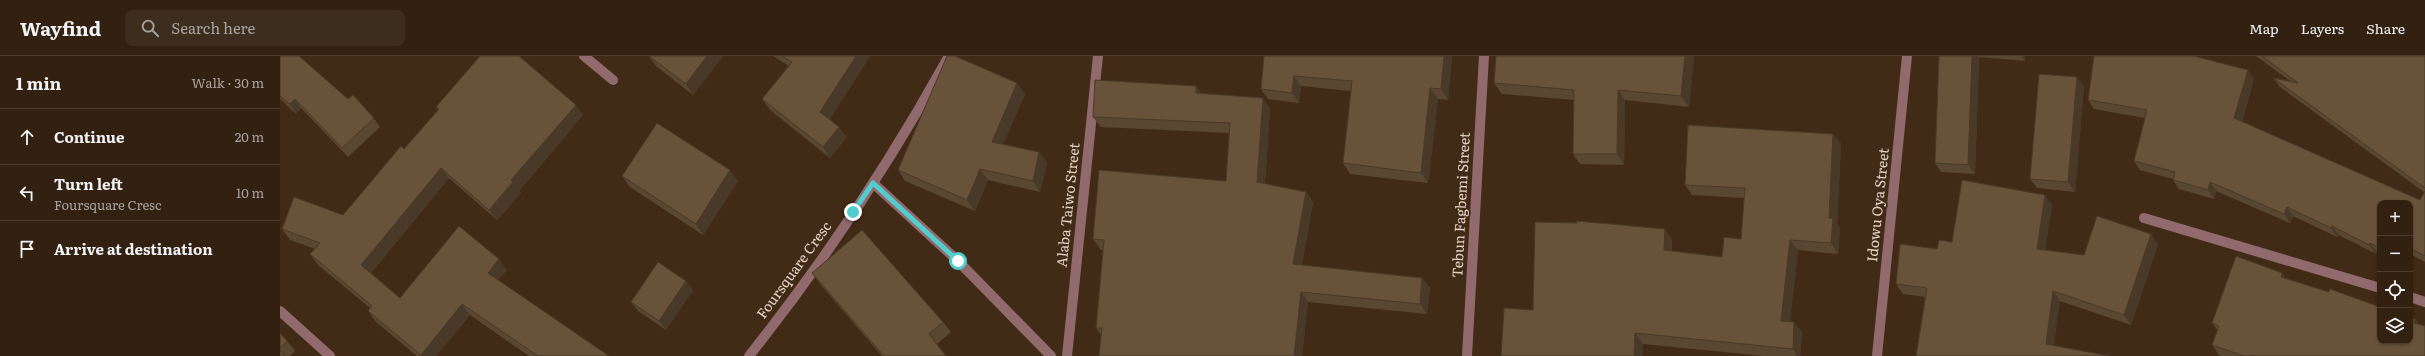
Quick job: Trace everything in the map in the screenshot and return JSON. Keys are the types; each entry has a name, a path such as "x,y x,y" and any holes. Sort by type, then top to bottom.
{"street":[{"path":"584,56 613,80"},
{"name":"Foursquare Cresc","path":"749,356 873,183 913,121 949,56"},
{"name":"Alaba Taiwo Street","path":"1067,356 1098,56"},
{"name":"Tebun Fagbemi Street","path":"1467,356 1484,56"},
{"name":"Idowu Oya Street","path":"1877,356 1907,56"},
{"path":"873,183 958,261 1051,356"},
{"path":"2144,218 2377,287"},
{"path":"2413,298 2425,302"},
{"path":"280,311 330,356"}],"building":[{"path":"280,56 299,56 348,99 353,95 374,118 342,148 295,99 290,104 280,96"},
{"path":"480,56 519,56 576,105 511,180 513,182 489,210 441,168 361,265 400,298 459,226 499,259 488,273 609,356 538,356 462,304 421,355 368,311 372,306 310,254 320,243 282,229 294,197 343,215 401,146 404,149 439,109 436,107"},
{"path":"649,56 707,56 686,84"},
{"path":"782,56 856,56 820,112 839,127 823,147 762,99 792,62"},
{"path":"947,56 955,56 1017,83 992,142 1039,152 1033,181 980,169 967,200 898,170"},
{"path":"1264,56 1444,56 1441,89 1430,88 1421,173 1343,163 1352,81 1294,76 1292,93 1261,89"},
{"path":"1496,56 1685,56 1681,96 1618,90 1617,154 1573,154 1574,90 1494,83"},
{"path":"1939,56 1972,56 1968,165 1935,163"},
{"path":"2094,56 2194,56 2248,70 2234,118 2420,200 2425,191 2425,256 2413,250 2413,200 2377,200 2377,246 2370,243 2369,245 2332,226 2331,228 2287,207 2284,214 2210,182 2208,190 2173,180 2175,172 2134,161 2147,110 2088,100"},
{"path":"2262,56 2425,56 2425,188 2273,78 2298,83"},
{"path":"2039,74 2077,77 2068,182 2030,179"},
{"path":"1095,80 1196,86 1196,93 1263,98 1257,182 1306,192 1293,264 1422,278 1420,304 1301,292 1294,356 1099,356 1102,328 1096,328 1104,240 1093,239 1099,170 1226,181 1230,123 1093,117"},
{"path":"657,123 730,170 696,224 622,176"},
{"path":"1688,125 1833,134 1829,218 1833,218 1831,243 1790,240 1781,321 1794,322 1793,349 1635,333 1634,356 1501,356 1504,308 1533,310 1535,222 1577,223 1577,221 1665,229 1664,250 1722,257 1724,237 1741,239 1745,188 1685,185"},
{"path":"1962,180 2045,195 2037,249 2084,255 2097,216 2151,234 2124,315 2053,291 2046,344 2110,356 1916,356 1927,288 1896,284 1900,244 1937,249 1939,240 1952,242"},
{"path":"862,230 943,322 929,334 946,356 884,356 812,273"},
{"path":"2236,256 2282,273 2281,277 2329,292 2330,289 2377,306 2377,344 2413,344 2413,318 2415,319 2414,323 2425,326 2425,356 2244,356 2212,345 2219,326 2212,323"},
{"path":"658,262 686,281 659,321 631,302"},
{"path":"280,333 287,341 280,348"},
{"path":"280,350 285,356 280,356"}],"route":[{"path":"853,212 873,183 958,261"}]}
